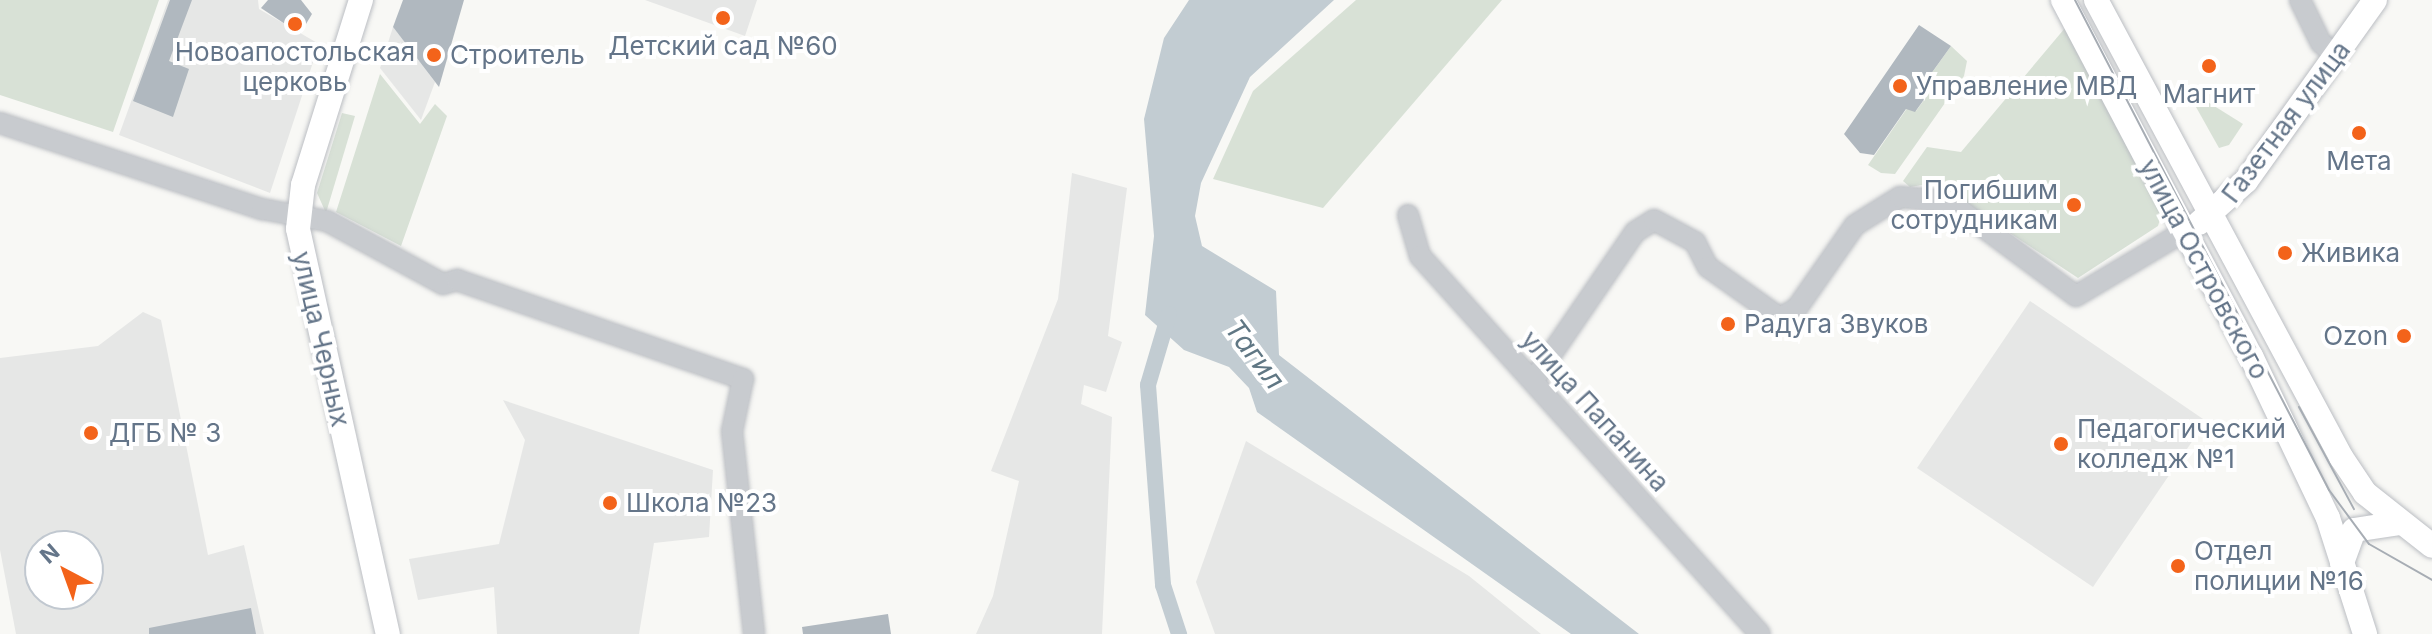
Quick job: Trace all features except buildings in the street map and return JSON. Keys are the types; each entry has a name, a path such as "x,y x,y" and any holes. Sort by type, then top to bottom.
{"main road":[{"name":"улица Черных","path":"361,0 299,215 302,266 388,634"},
{"name":"улица Островского","path":"2063,0 2185,231 2322,504 2365,634"},
{"name":"улица Островского","path":"2096,0 2341,457 2365,493 2432,546"},
{"name":"Газетная улица","path":"2185,231 2212,216 2246,181 2375,0"},
{"path":"2342,563 2354,530 2400,523"}],"street":[{"path":"2300,0 2321,43 2336,55"},
{"path":"0,123 327,221 443,284 457,280 743,379 732,431 754,634"},
{"path":"1533,381 1635,232 1654,220 1695,242 1708,267 1780,318 1797,308 1855,225 1900,197 1948,201 2076,296 2185,231"},
{"name":"улица Папанина","path":"1408,215 1420,256 1760,634"}],"shaded area":[{"path":"0,0 159,0 113,132 0,95"},
{"path":"168,0 258,0 259,9 319,44 270,193 119,135"},
{"name":"Детский сад №60","path":"645,0 757,0 745,36"},
{"path":"1356,0 1502,0 1323,208 1213,179 1253,91"},
{"path":"393,27 435,82 421,120 380,68"},
{"path":"2065,28 2162,213 2158,226 2078,278 1934,183 1910,187 1903,181 1927,147 1961,152"},
{"path":"1951,46 1967,61 1964,76 1895,174 1881,173 1868,165 1910,104 1916,111 1927,96 1919,91"},
{"path":"380,74 420,124 435,104 447,116 401,246 336,212"},
{"path":"2203,99 2243,124 2229,145 2219,148 2196,107"},
{"path":"342,113 355,116 326,213 317,193"},
{"path":"1072,173 1127,188 1108,336 1122,342 1106,392 1084,385 1081,404 1112,417 1102,634 976,634 993,596 1019,481 991,471 1058,299"},
{"name":"Педагогический колледж №1","path":"2030,301 2206,421 2093,587 1917,468"},
{"name":"ДГБ № 3","path":"143,312 161,320 208,555 244,545 264,634 16,634 0,550 0,358 98,346"},
{"name":"Школа №23","path":"503,400 713,470 709,537 654,543 639,634 497,634 494,587 418,600 409,559 499,544 525,440"},
{"path":"1246,441 1469,576 1541,634 1215,634 1196,582"}],"water":[{"name":"Тагил","path":"1189,0 1334,0 1250,77 1201,183 1195,216 1202,246 1276,291 1279,355 1639,634 1571,634 1257,412 1249,388 1229,367 1184,350 1145,315 1154,236 1144,119 1164,38"}],"waterway":[{"path":"1169,314 1148,385 1163,585 1179,634"}],"tram line":[{"path":"2075,0 2329,490 2369,544 2432,580"},
{"path":"2299,407 2354,509"}],"place":[{"name":"Детский сад №60","path":"723,18"},
{"name":"Новоапостольская церковь","path":"295,24"},
{"name":"Строитель","path":"434,55"},
{"name":"Магнит","path":"2209,66"},
{"name":"Управление МВД","path":"1900,86"},
{"name":"Мета","path":"2359,133"},
{"name":"Погибшим сотрудникам","path":"2074,205"},
{"name":"Живика","path":"2285,253"},
{"name":"Радуга Звуков","path":"1728,324"},
{"name":"Ozon","path":"2404,336"},
{"name":"ДГБ № 3","path":"91,433"},
{"name":"Педагогический колледж №1","path":"2061,444"},
{"name":"Школа №23","path":"610,503"},
{"name":"Отдел полиции №16","path":"2178,566"}]}
